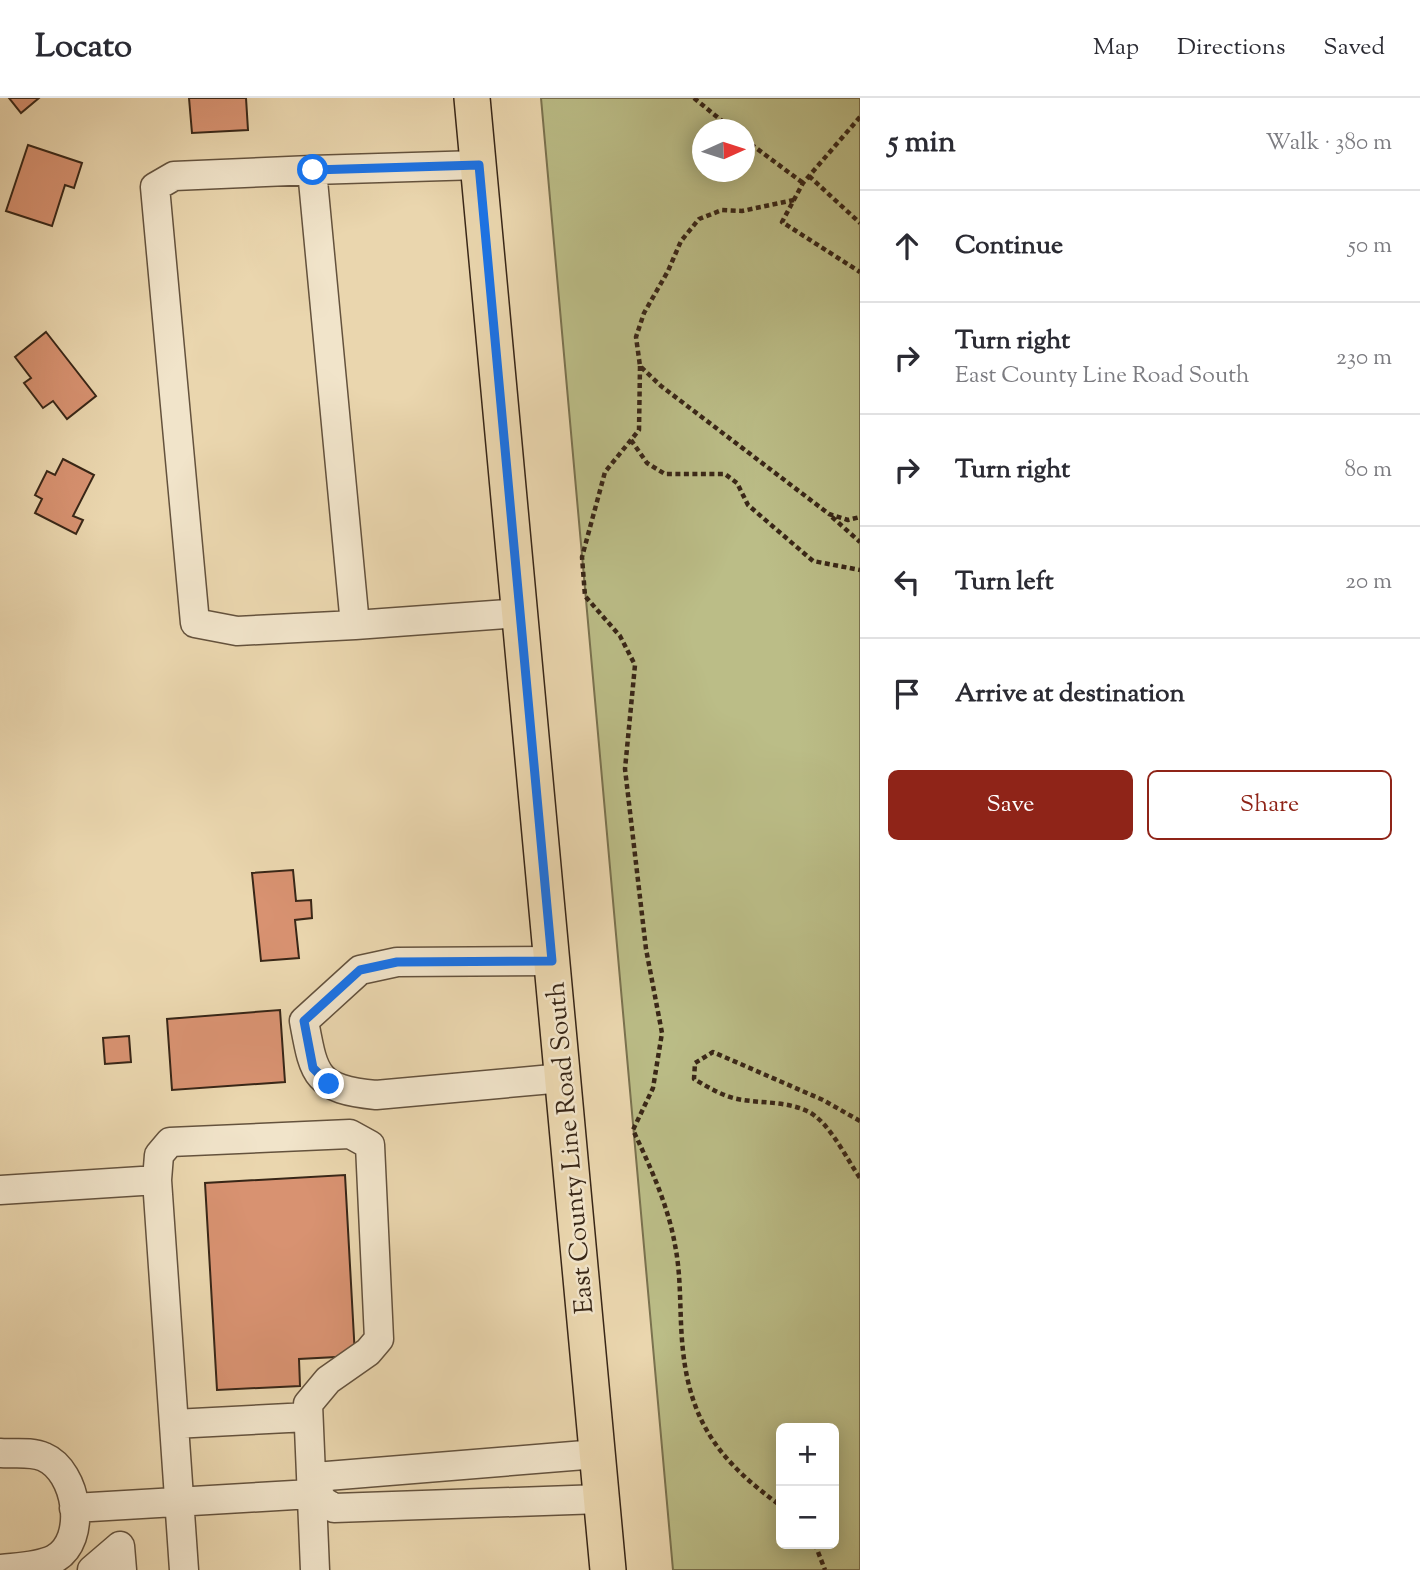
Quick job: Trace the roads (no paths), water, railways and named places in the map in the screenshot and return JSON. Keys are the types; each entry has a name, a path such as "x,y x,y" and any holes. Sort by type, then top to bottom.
{"main road":[{"name":"East County Line Road South","path":"472,98 608,1570"}],"lane":[{"path":"479,165 174,176 155,187 176,422 195,623 237,631 520,613"},
{"path":"313,170 355,625"},
{"path":"552,961 397,962 360,970 304,1021 313,1068 329,1084 350,1092 376,1095 563,1078"},
{"path":"184,1570 157,1180 159,1155 170,1142 350,1134 370,1145 379,1339 368,1352 328,1380 307,1404 315,1570"},
{"path":"0,1190 157,1180"},
{"path":"174,1424 308,1417"},
{"path":"0,1454 34,1454 45,1457 59,1467 71,1489 74,1508 73,1533 56,1558 41,1564 0,1569"},
{"path":"312,1494 327,1476 597,1454"},
{"path":"74,1508 312,1494 334,1508 601,1499"},
{"path":"93,1570 120,1546 122,1570"}]}
